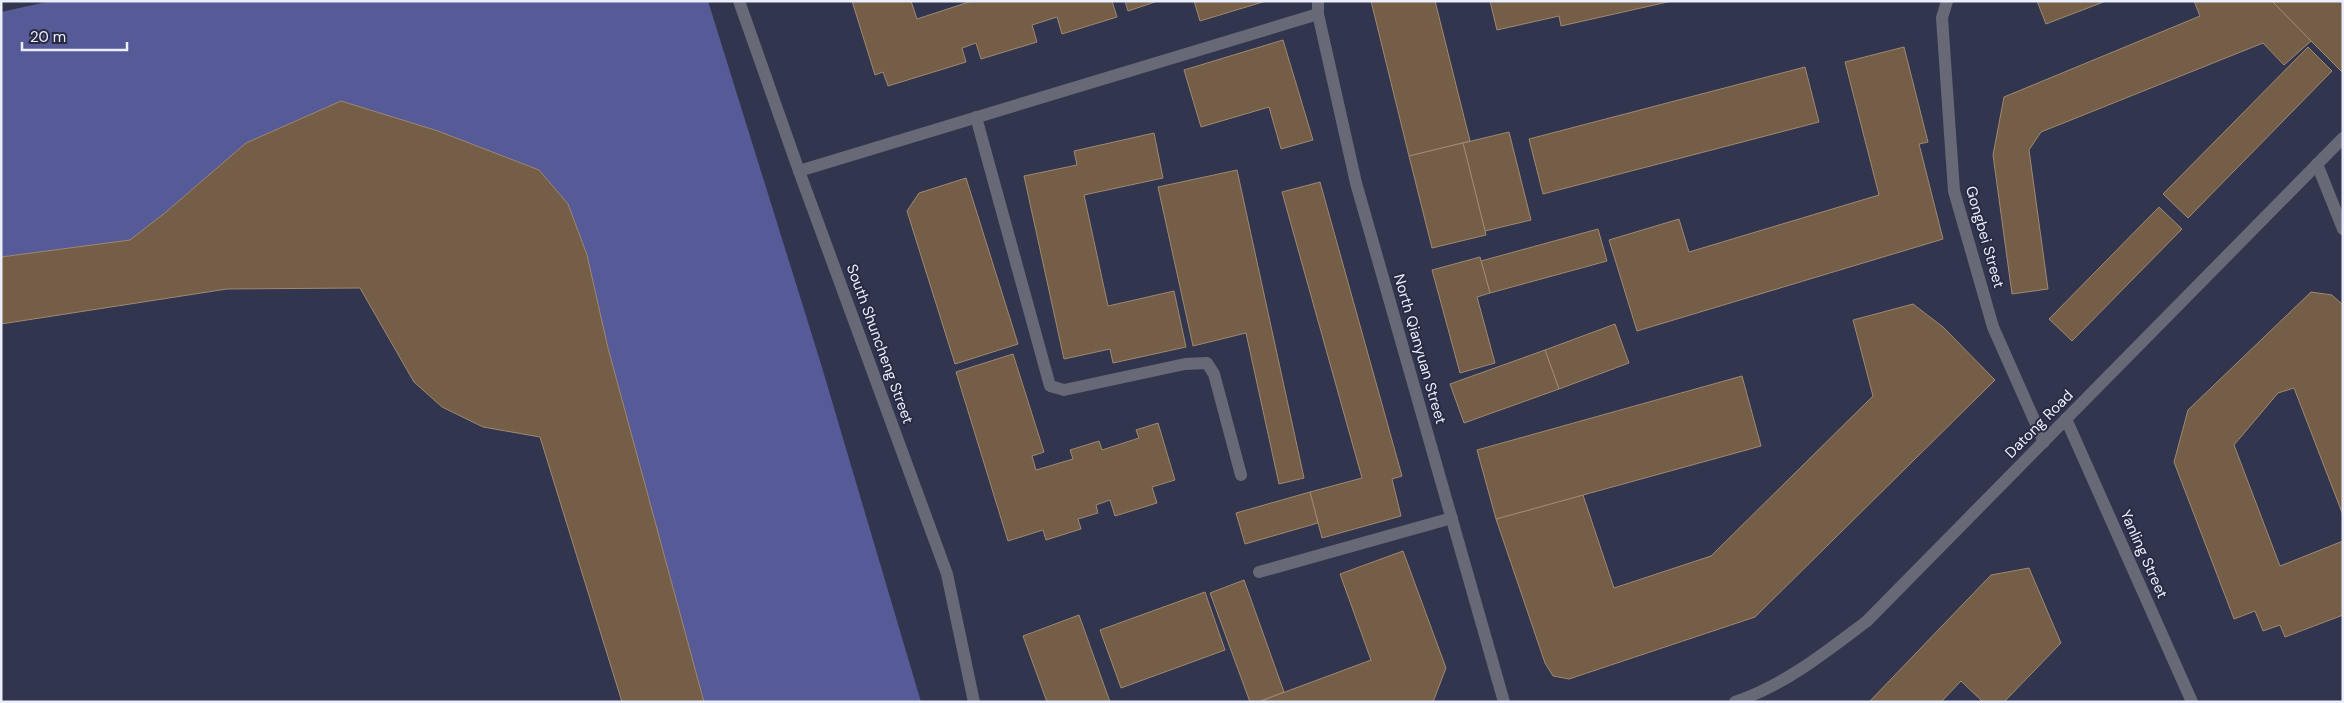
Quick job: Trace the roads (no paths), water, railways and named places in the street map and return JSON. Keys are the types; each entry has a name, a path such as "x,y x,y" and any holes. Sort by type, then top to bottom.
{"street":[{"name":"South Shuncheng Street","path":"739,1 799,171 947,574 974,702"},
{"name":"Gongbei Street","path":"1946,1 1942,18 1954,191 1994,326 2044,442"},
{"path":"799,171 976,117 1318,7"},
{"name":"North Qianyuan Street","path":"1318,7 1356,183 1504,702"},
{"path":"976,117 1050,386 1064,390 1186,364 1207,363 1214,374 1241,475"},
{"name":"Datong Road","path":"1735,702 1760,693 1811,663 1867,621 2343,138"},
{"path":"2317,164 2343,229"},
{"name":"Yanling Street","path":"2066,419 2192,702"},
{"path":"1259,572 1452,518"}]}
